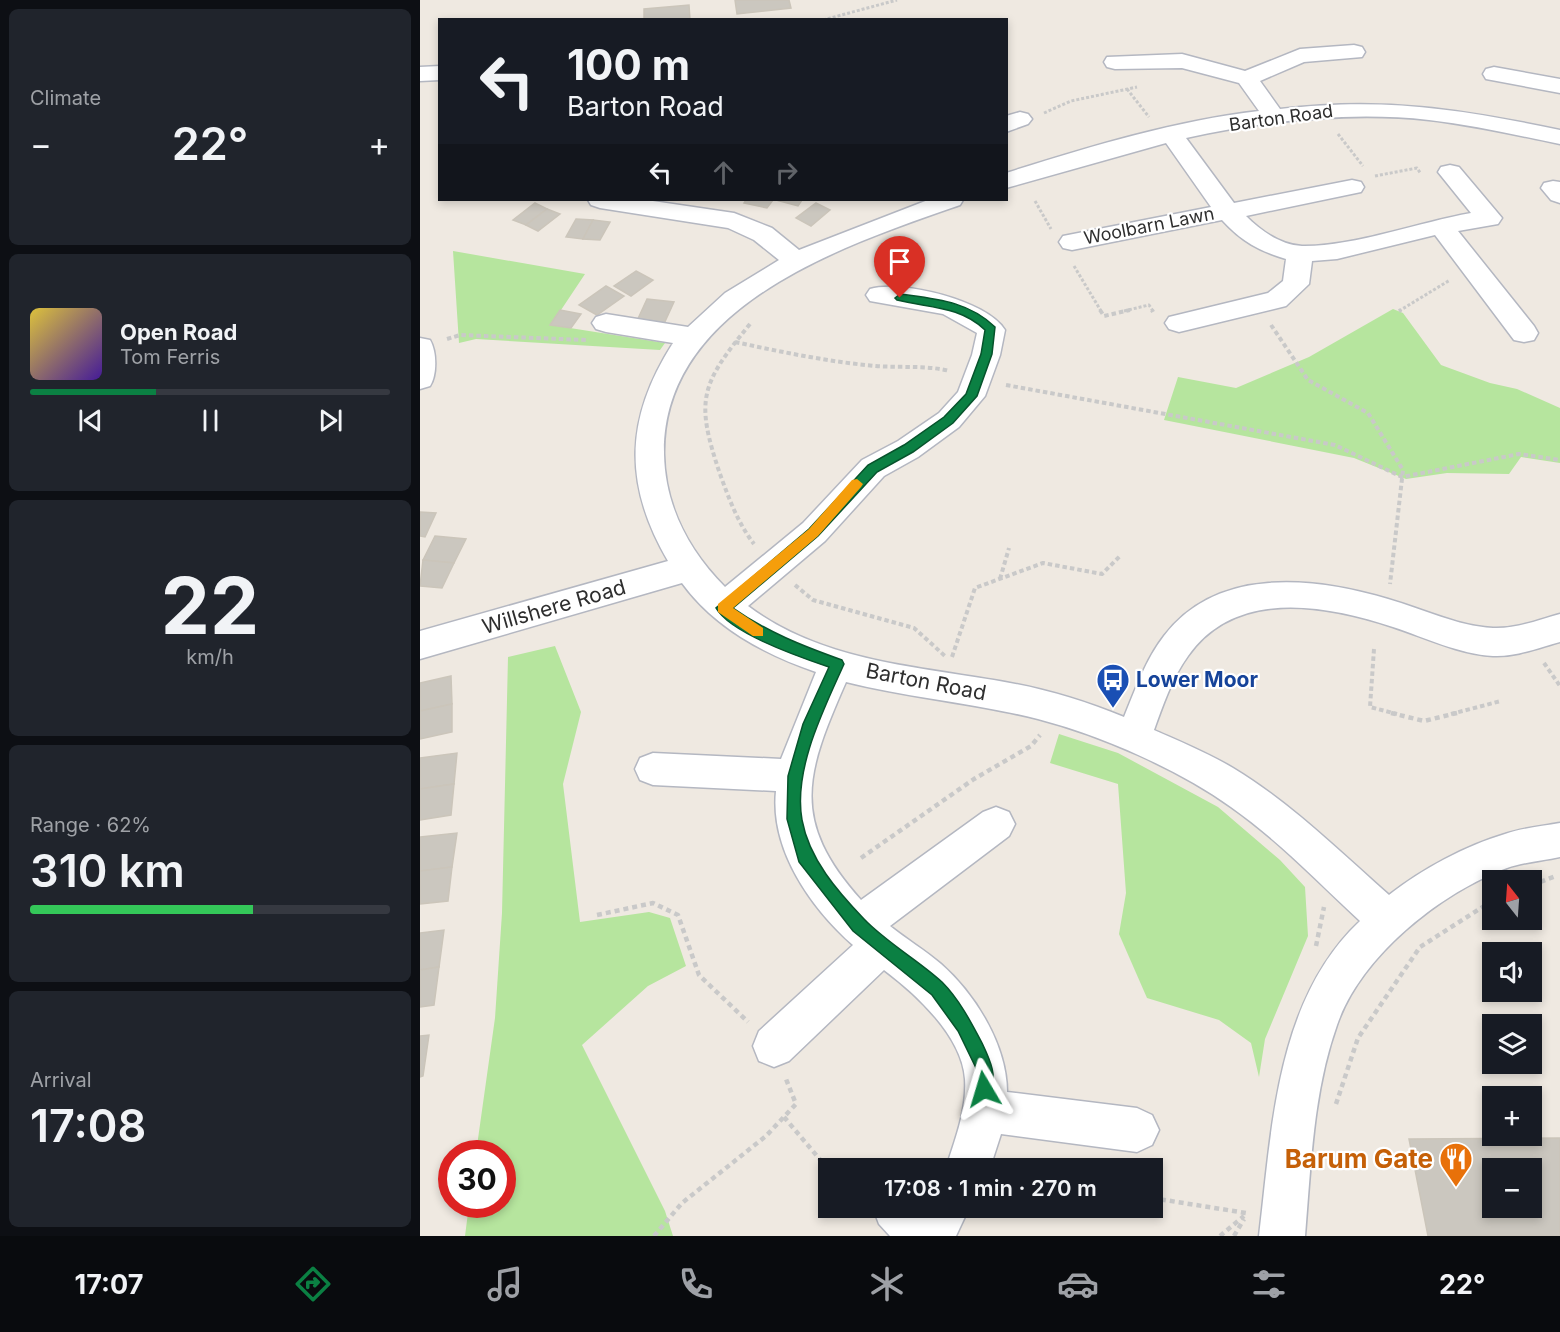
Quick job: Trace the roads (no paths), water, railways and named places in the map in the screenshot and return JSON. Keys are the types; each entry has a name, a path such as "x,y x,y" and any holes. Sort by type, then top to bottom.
{"street":[{"path":"1115,62 1182,61 1247,78 1300,56 1354,52"},
{"path":"420,74 438,73"},
{"path":"1494,74 1560,86"},
{"path":"1247,78 1274,116"},
{"name":"Barton Road","path":"1008,179 1169,136 1274,116 1320,110 1409,111 1446,114 1560,137"},
{"name":"Woolbarn Lawn","path":"1169,136 1227,211 1249,234 1271,246 1300,254 1337,251 1441,226 1489,218 1450,172"},
{"name":"Woolbarn Lawn","path":"1067,247 1361,181"},
{"path":"606,201 734,221 763,234 798,262"},
{"name":"Barton Road","path":"948,201 831,245 754,285 721,310 694,337 683,351 660,397 651,428 647,464 653,496 666,531 689,568 723,608 752,629 790,648 837,664 938,687 1021,700 1091,720 1134,737 1220,780 1286,830 1387,920"},
{"path":"1441,226 1524,333"},
{"path":"1179,323 1278,300 1296,284 1300,254"},
{"path":"723,608 814,532 873,468 908,449 949,420 971,396 986,354 991,330 976,316 943,304 879,295"},
{"path":"597,332 694,337"},
{"path":"420,347 420,379"},
{"name":"Willshere Road","path":"420,645 689,568"},
{"path":"1134,737 1167,661 1183,637 1210,615 1239,600 1268,593 1300,592 1387,612 1492,642 1516,641 1560,628"},
{"path":"837,664 810,724 796,776 794,819 807,862 871,935 938,989 964,1025 985,1067 984,1110 977,1149 973,1158"},
{"path":"653,769 796,776"},
{"path":"774,1046 871,935 996,824"},
{"path":"1282,1236 1295,1123 1310,1048 1327,999 1349,965 1387,920 1440,881 1504,851 1560,840"},
{"path":"984,1110 1137,1130"},
{"path":"904,1218 920,1236"},
{"path":"930,1236 941,1218"}],"place":[{"name":"Lower Moor","path":"1113,709"},
{"name":"Barum Gate","path":"1456,1188"}]}
